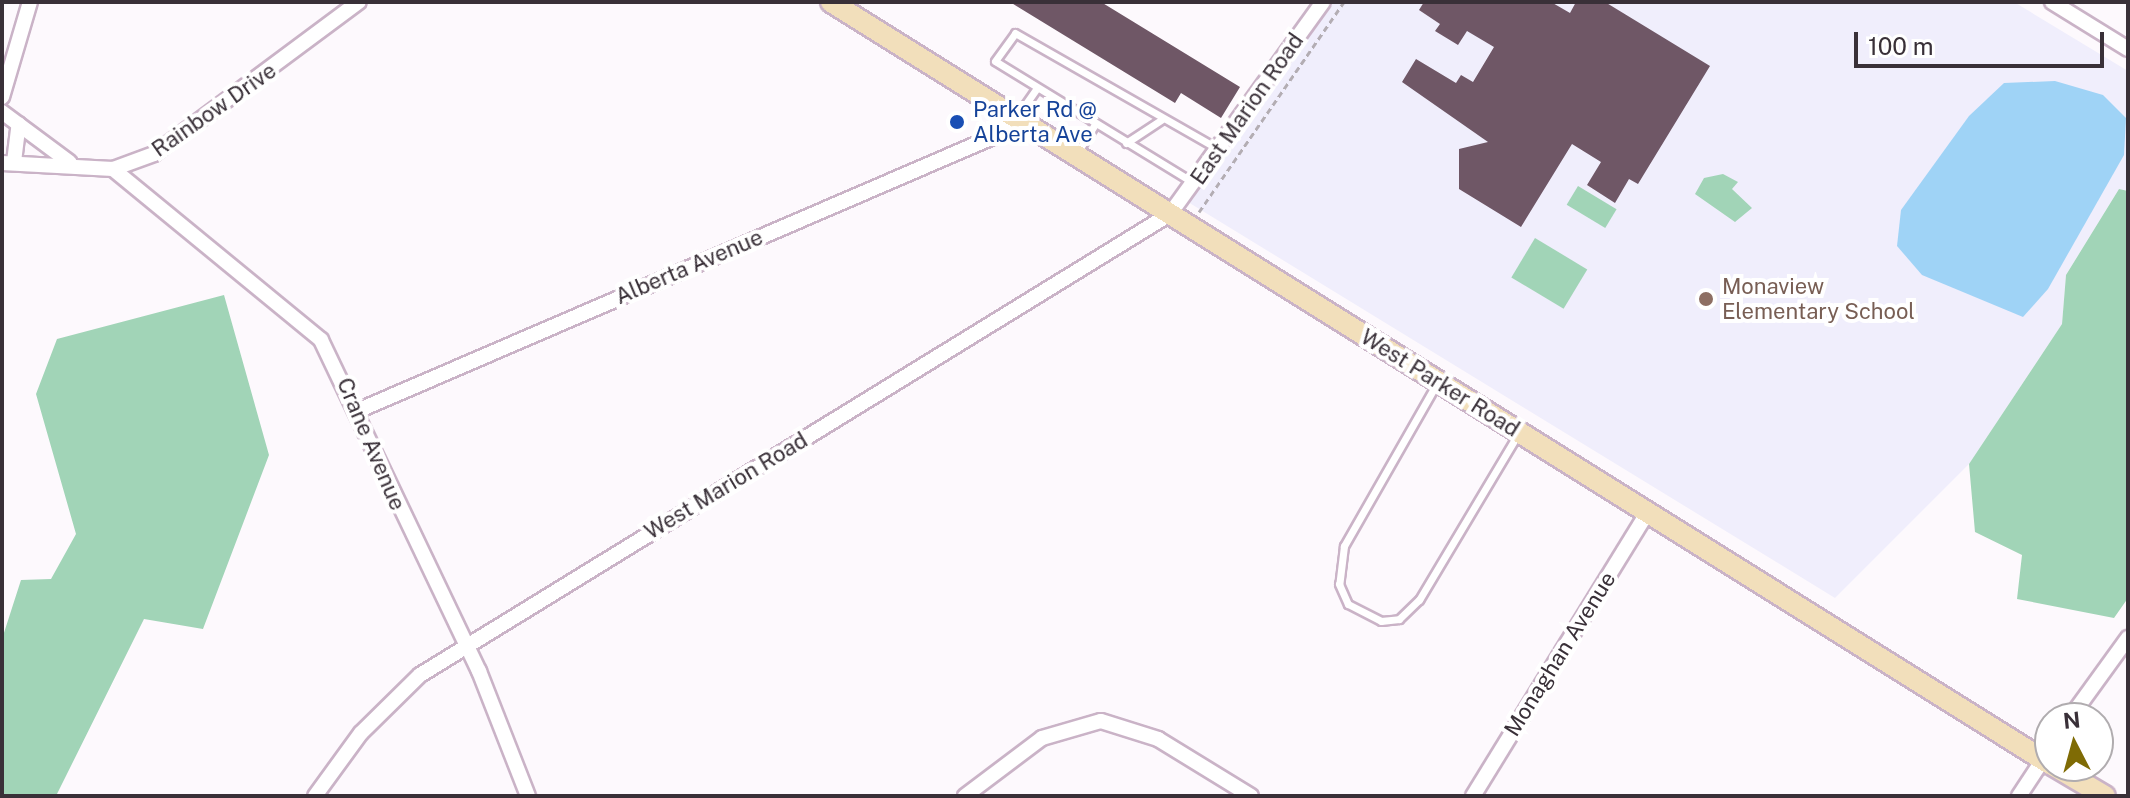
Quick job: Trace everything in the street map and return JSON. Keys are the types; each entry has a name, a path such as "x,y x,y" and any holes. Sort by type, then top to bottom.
{"street":[{"path":"2,97 30,2"},
{"name":"Rainbow Drive","path":"8,162 69,162 113,169 154,154 359,2"},
{"name":"West Parker Road","path":"831,2 2034,751"},
{"name":"East Marion Road","path":"1170,214 1196,184 1323,2"},
{"path":"2052,2 2128,49"},
{"path":"2,112 69,162"},
{"name":"Alberta Avenue","path":"357,411 993,137 1016,117"},
{"path":"8,162 19,124"},
{"name":"Crane Avenue","path":"113,169 307,325 357,411 466,645 528,796"},
{"name":"West Marion Road","path":"315,796 384,706 466,645 1170,214"},
{"name":"Monaghan Avenue","path":"1473,796 1648,512"},
{"path":"2082,702 2128,638"},
{"path":"970,794 1042,738 1101,721 1158,739 1251,796"},
{"path":"2019,796 2034,778"},
{"name":"West Parker Road","path":"2083,782 2105,796"}],"lane":[{"path":"1196,184 995,61 1015,33 1161,120 1219,149"},
{"path":"1016,117 1037,88"},
{"path":"1126,143 1161,120"},
{"path":"1076,155 1095,124"},
{"path":"1438,382 1344,546 1339,584 1348,604 1381,621 1399,619 1419,600 1519,433"}],"path":[{"path":"1209,218 1199,212 1206,195 1344,2"}],"shaded area":[{"name":"Monaview Elementary School","path":"1326,2 2014,2 2128,71 2128,191 2119,189 2066,275 2062,324 1969,464 1835,598 1183,199"}],"green space":[{"path":"1723,174 1738,182 1732,189 1752,208 1735,222 1695,194 1704,178"},
{"path":"1578,186 1617,209 1605,228 1567,205"},
{"path":"2119,189 2128,191 2128,598 2114,618 2017,599 2022,555 1975,532 1969,464 2062,324 2066,275"},
{"path":"1535,238 1587,269 1564,309 1511,277"},
{"path":"224,295 269,455 203,629 144,619 56,796 2,796 2,639 21,580 51,579 76,534 36,394 57,339"}],"water":[{"path":"2055,81 2103,95 2126,118 2124,155 2048,289 2023,317 1922,275 1897,246 1901,210 1969,116 2004,83"}],"building":[{"path":"1010,2 1101,2 1240,87 1221,118 1181,93 1175,103"},
{"path":"1424,2 1551,2 1570,13 1576,2 1605,2 1710,66 1638,184 1629,179 1615,203 1587,185 1601,162 1572,144 1521,227 1459,189 1459,149 1488,142 1402,82 1416,59 1456,83 1461,75 1473,82 1494,47 1467,31 1458,45 1435,31 1440,24 1419,10"}],"place":[{"name":"Parker Rd @ Alberta Ave","path":"957,122"},
{"name":"Monaview Elementary School","path":"1706,299"}]}
